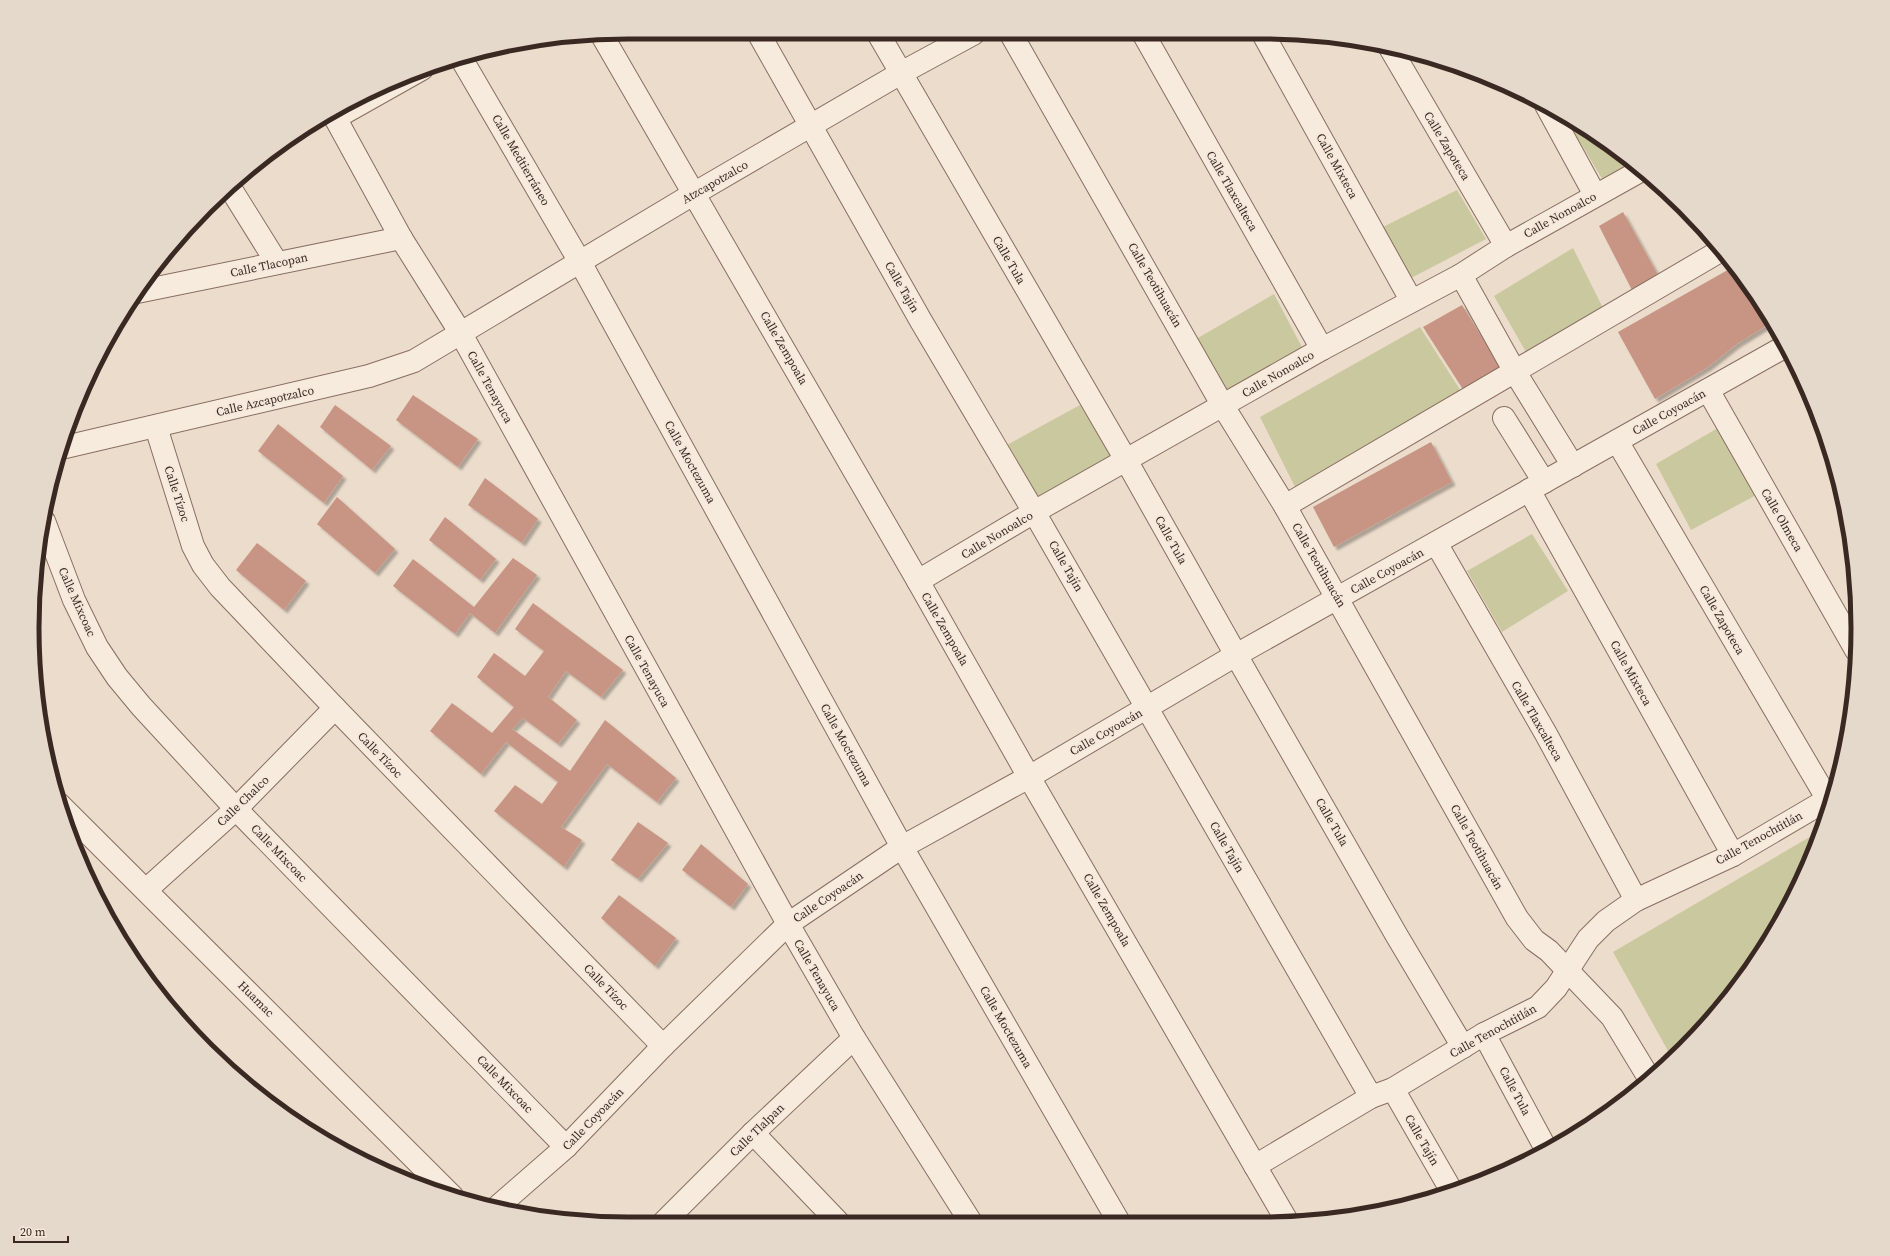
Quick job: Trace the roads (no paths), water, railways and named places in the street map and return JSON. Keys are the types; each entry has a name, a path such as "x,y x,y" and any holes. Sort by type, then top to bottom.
{"street":[{"name":"Calle Tajín","path":"762,39 921,321 1034,512 1371,1097"},
{"name":"Calle Tula","path":"881,39 1126,460 1393,929 1463,1046"},
{"name":"Atzcapotzalco","path":"460,332 810,126 964,39"},
{"name":"Calle Teotihuacán","path":"1014,39 1224,406 1285,506 1338,598 1517,918 1534,940 1549,951 1567,972 1612,1017 1646,1074"},
{"name":"Calle Tlaxcalteca","path":"1146,39 1322,349"},
{"name":"Calle Mixteca","path":"1266,39 1411,300"},
{"name":"Calle Zempoala","path":"605,40 1284,1216"},
{"name":"Calle Zapoteca","path":"1394,54 1506,246"},
{"name":"Calle Medtierráneo","path":"464,63 580,262"},
{"path":"1551,115 1595,195"},
{"name":"Calle Tenayuca","path":"334,117 402,238 460,332 788,924 854,1038 968,1217"},
{"name":"Calle Nonoalco","path":"918,581 1034,512 1224,406 1322,349 1411,300 1461,275 1506,246 1636,173"},
{"path":"233,192 277,263"},
{"name":"Calle Tlacopan","path":"146,290 402,238"},
{"path":"1285,506 1716,253"},
{"name":"Calle Moctezuma","path":"580,262 902,847 1116,1217"},
{"path":"1461,275 1515,372 1573,466"},
{"name":"Calle Azcapotzalco","path":"68,447 369,376 414,361 460,332"},
{"name":"Calle Coyoacán","path":"502,1203 566,1147 663,1046 788,924 902,847 1029,777 1236,655 1780,349"},
{"name":"Calle Olmeca","path":"1708,390 1851,641"},
{"name":"Calle Mixteca","path":"1504,418 1536,486 1733,855"},
{"name":"Calle Tízoc","path":"156,427 194,546 202,565 220,587 334,708 663,1046"},
{"name":"Calle Zapoteca","path":"1617,441 1827,795"},
{"name":"Calle Mixcoac","path":"47,530 74,600 97,647 117,677 141,706 236,809 566,1147"},
{"name":"Calle Tlaxcalteca","path":"1436,543 1546,734 1636,900"},
{"name":"Calle Chalco","path":"146,890 236,809 334,708"},
{"name":"Calle Tenochtitlán","path":"1255,1166 1371,1097 1393,1089 1484,1034 1538,1007 1550,996 1588,939 1606,921 1636,900 1733,855 1825,802"},
{"name":"Huamac","path":"69,814 443,1187"},
{"name":"Calle Tula","path":"1484,1034 1544,1145"},
{"name":"Calle Tlalpan","path":"673,1217 753,1133 854,1038"},
{"name":"Calle Tajín","path":"1393,1089 1449,1187"},
{"path":"753,1133 833,1217"}]}
